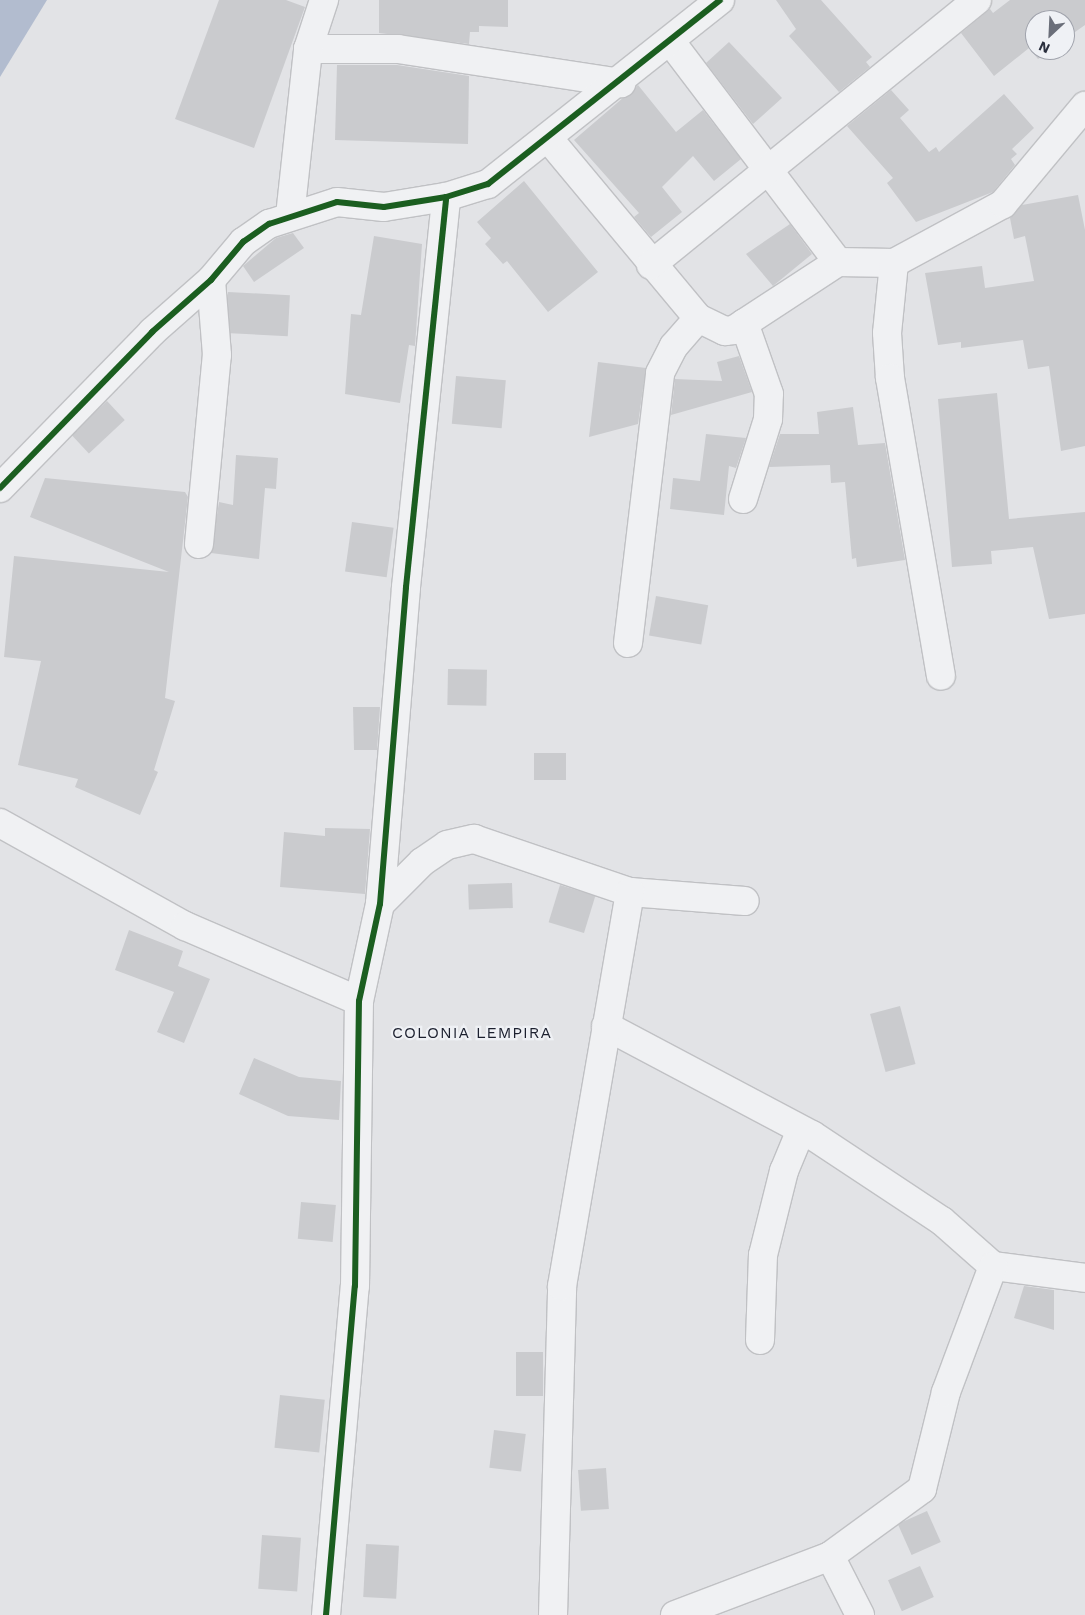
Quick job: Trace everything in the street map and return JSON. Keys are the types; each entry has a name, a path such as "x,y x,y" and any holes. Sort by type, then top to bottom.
{"street":[{"path":"290,216 308,49 324,0"},
{"path":"0,488 152,332 211,280 243,242 290,216 337,202 384,207 446,197 488,184 621,83 720,0"},
{"path":"652,265 977,0"},
{"path":"671,42 771,168 838,262"},
{"path":"308,49 398,49 621,83"},
{"path":"548,138 698,318 725,331 744,323 838,262 894,263 1003,204 1085,106"},
{"path":"326,1615 355,1286 359,1001 380,904 406,587 446,197"},
{"path":"894,263 887,333 890,378 941,676"},
{"path":"199,544 217,355 211,280"},
{"path":"628,643 660,373 674,346 698,318"},
{"path":"743,499 768,419 769,394 744,323"},
{"path":"0,823 185,926 359,1001"},
{"path":"380,904 422,862 447,845 474,839 630,892 745,901"},
{"path":"553,1615 562,1286 630,892"},
{"path":"606,1026 801,1130 942,1221 993,1266 1085,1278"},
{"path":"760,1340 763,1255 784,1171 801,1130"},
{"path":"675,1615 830,1556 922,1489 946,1392 993,1266"},
{"path":"830,1556 860,1615"}],"water":[{"path":"0,0 47,0 0,77"}],"building":[{"path":"219,0 286,0 305,7 254,148 175,119"},
{"path":"379,0 508,0 508,27 479,26 479,32 470,32 469,44 379,33"},
{"path":"776,0 821,0 872,57 866,62 870,67 839,92 789,36 796,29"},
{"path":"1010,0 1085,0 1085,25 1075,32 1075,10 1025,10 1025,51 994,76 961,33 990,9 993,13"},
{"path":"729,42 782,98 753,124 706,63"},
{"path":"337,65 397,65 469,76 468,144 335,140"},
{"path":"638,85 676,132 703,110 741,159 714,181 693,156 662,187 682,212 651,237 634,217 639,213 574,140"},
{"path":"891,90 909,110 900,118 929,152 936,147 939,152 1004,94 1034,128 1012,149 1017,154 1011,159 1015,165 993,192 916,222 887,183 893,178 847,126"},
{"path":"524,181 598,272 548,312 507,261 503,264 485,244 491,238 477,222"},
{"path":"1078,195 1085,230 1085,446 1061,451 1049,366 1028,369 1023,340 961,348 961,342 938,345 925,273 982,266 985,288 1034,281 1025,236 1014,239 1010,218 1022,205"},
{"path":"790,224 812,254 773,286 746,254"},
{"path":"293,233 304,248 254,282 243,266 276,238"},
{"path":"374,236 422,244 415,346 409,345 400,403 345,394 351,314 361,315"},
{"path":"228,292 290,295 288,336 226,333"},
{"path":"739,356 752,392 671,415 675,379 722,381 717,362"},
{"path":"598,362 646,368 638,424 589,437"},
{"path":"456,376 506,380 502,428 452,424"},
{"path":"997,393 1009,519 1085,512 1085,614 1049,619 1033,547 991,551 992,564 952,567 938,399"},
{"path":"107,401 125,420 89,453 71,434"},
{"path":"853,407 858,445 885,443 905,560 857,567 856,558 852,559 845,482 831,483 830,465 769,467 780,434 819,434 817,412"},
{"path":"706,434 746,438 736,468 729,466 724,515 670,509 673,478 700,481"},
{"path":"236,455 278,458 276,489 265,488 259,559 211,553 219,502 233,505"},
{"path":"45,478 185,492 188,497 165,698 175,701 154,770 158,772 140,815 75,787 78,779 18,765 41,661 4,657 14,556 169,572 30,517"},
{"path":"352,522 394,528 387,577 345,572"},
{"path":"656,596 708,605 701,645 649,635"},
{"path":"448,669 487,670 486,706 447,705"},
{"path":"353,707 380,707 377,750 354,750"},
{"path":"534,753 566,753 566,780 534,780"},
{"path":"325,828 370,829 365,894 280,887 284,832 325,836"},
{"path":"512,883 513,908 469,910 468,885"},
{"path":"560,885 595,896 584,933 549,922"},
{"path":"129,930 183,951 178,966 210,979 184,1043 157,1032 174,992 115,970"},
{"path":"900,1006 916,1064 886,1072 870,1014"},
{"path":"254,1058 299,1077 341,1081 339,1120 288,1116 239,1094"},
{"path":"301,1202 336,1205 333,1242 298,1239"},
{"path":"1024,1286 1054,1290 1054,1330 1014,1318"},
{"path":"516,1352 543,1352 543,1396 516,1396"},
{"path":"280,1395 325,1400 319,1452 274,1448"},
{"path":"494,1430 526,1434 521,1472 489,1468"},
{"path":"606,1468 609,1509 581,1511 578,1470"},
{"path":"927,1511 941,1542 912,1555 898,1524"},
{"path":"262,1535 301,1538 297,1592 258,1589"},
{"path":"366,1544 399,1546 396,1599 363,1597"},
{"path":"920,1566 934,1597 902,1611 888,1580"}],"cycle path":[{"path":"0,488 152,332 211,280 243,242 269,224 337,202 384,207 446,197 488,184 720,0"},
{"path":"326,1615 355,1286 359,1001 380,904 406,587 446,197"}],"district":[{"name":"COLONIA LEMPIRA","path":"472,1033"}]}
